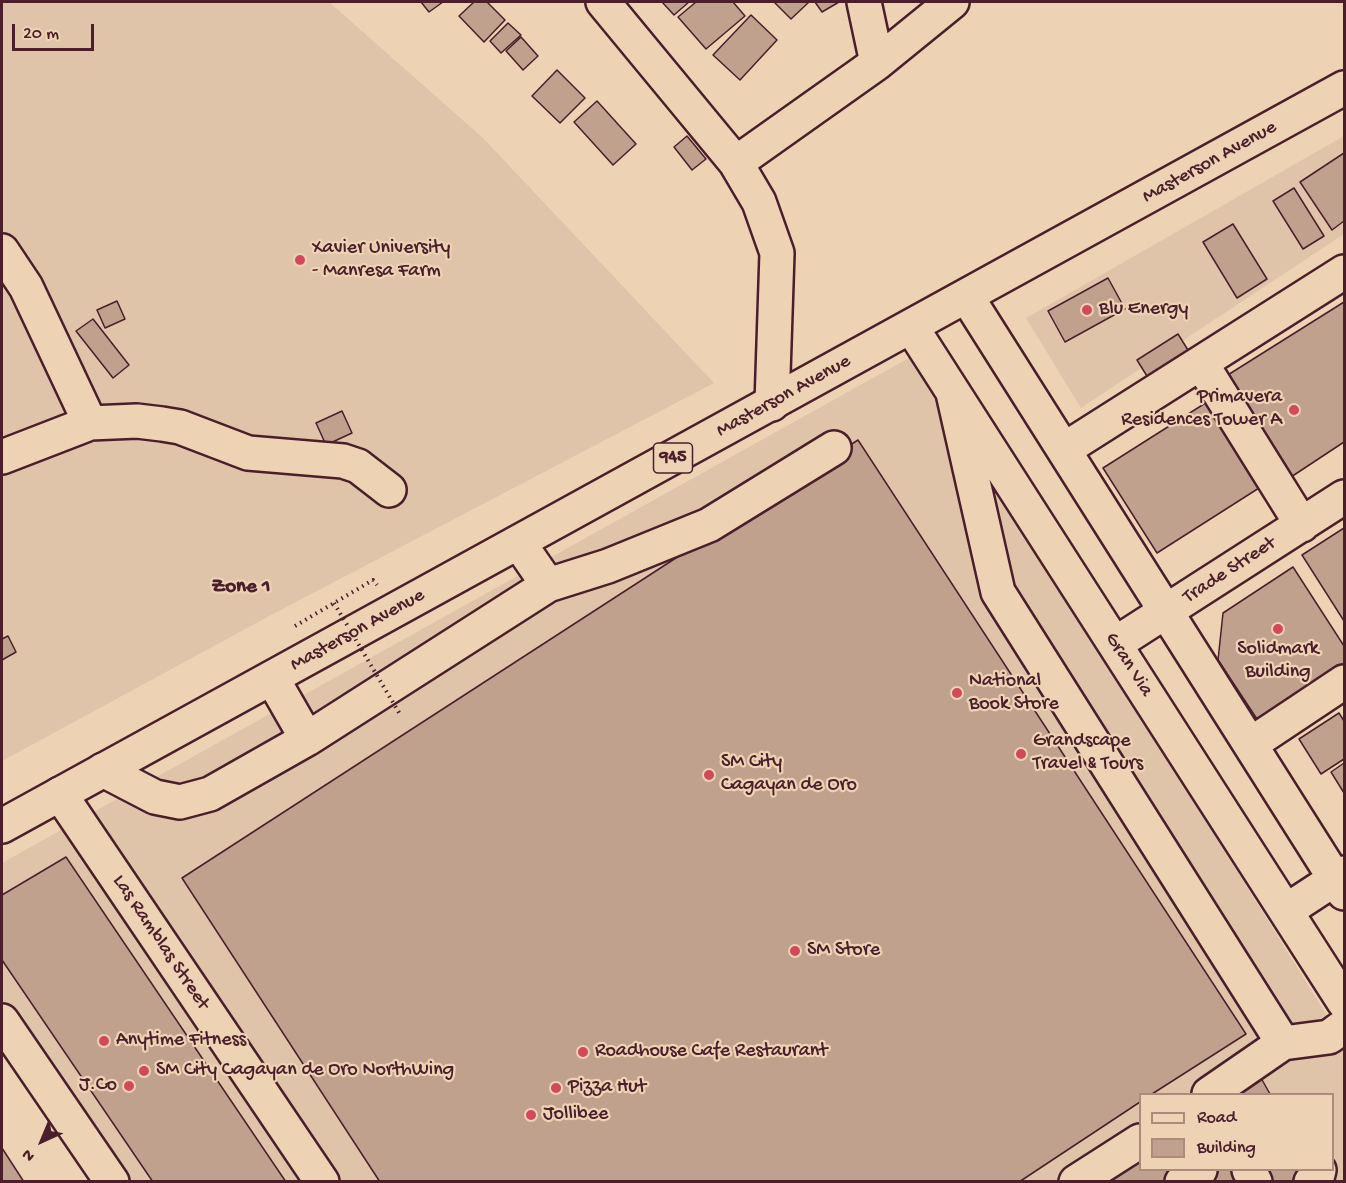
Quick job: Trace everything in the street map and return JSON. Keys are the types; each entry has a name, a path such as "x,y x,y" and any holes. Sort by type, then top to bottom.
{"street":[{"path":"603,2 736,163 759,202 777,253 772,404"},
{"path":"864,2 877,63"},
{"path":"736,163 877,63 952,2"},
{"name":"Masterson Avenue","path":"2,826 912,328 1344,88"},
{"path":"2,251 26,287 90,423"},
{"path":"1065,449 1344,272"},
{"path":"967,297 1166,612 1341,881 1286,911"},
{"name":"Gran Via","path":"912,328 1344,1002"},
{"path":"1201,363 1302,525"},
{"path":"953,393 998,592 1283,1043"},
{"path":"2,457 90,423 137,421 162,424 248,453 343,461 358,466 388,490"},
{"path":"103,770 154,797 180,802 210,794 307,739 548,585 608,566 709,525 834,448"},
{"name":"Trade Street","path":"1115,644 1344,497"},
{"path":"519,543 548,585"},
{"path":"272,678 307,739"},
{"path":"1251,744 1344,682"},
{"name":"Las Ramblas Street","path":"60,794 321,1182"},
{"path":"2,1021 112,1182"},
{"path":"1212,1093 1283,1043 1329,1037 1344,1026"},
{"path":"1076,1182 1139,1142"},
{"path":"1181,1182 1198,1171"}],"path":[{"path":"295,626 374,580"},
{"path":"334,603 401,716"}],"shaded area":[{"name":"Xavier University - Manresa Farm","path":"2,2 329,2 483,138 714,383 273,614 2,761"},
{"path":"1344,136 1344,234 1081,408 1026,318"},
{"name":"SM City Cagayan de Oro","path":"916,354 1344,1043 1344,1181 124,1181 2,1004 2,863"}],"building":[{"path":"421,2 443,2 429,12"},
{"path":"474,2 487,2 505,20 484,42 459,16"},
{"path":"662,2 689,2 674,15"},
{"path":"696,2 733,2 745,16 706,49 678,17"},
{"path":"774,2 809,2 791,19"},
{"path":"815,2 839,2 822,12"},
{"path":"751,15 777,40 740,80 713,55"},
{"path":"508,23 521,35 501,53 490,41"},
{"path":"521,37 538,56 523,70 506,51"},
{"path":"557,70 585,98 560,123 532,96"},
{"path":"597,101 636,144 613,165 574,122"},
{"path":"687,136 706,159 692,170 674,147"},
{"path":"1344,153 1344,221 1332,230 1300,182"},
{"path":"1294,188 1324,236 1303,249 1273,201"},
{"path":"1233,224 1267,279 1237,298 1203,242"},
{"name":"Blu Energy","path":"1108,278 1125,309 1065,342 1048,311"},
{"path":"117,301 125,319 105,328 97,310"},
{"name":"Primavera Residences Tower A","path":"1344,302 1344,442 1288,479 1223,378"},
{"path":"93,319 129,365 113,378 76,331"},
{"path":"1178,334 1196,363 1155,389 1137,360"},
{"path":"1215,397 1270,481 1157,553 1103,468"},
{"path":"342,411 352,433 326,445 316,423"},
{"name":"SM City Cagayan de Oro","path":"858,440 1246,1034 1154,1093 1139,1093 1139,1103 1019,1182 380,1182 182,878"},
{"path":"1344,528 1344,621 1302,555"},
{"name":"Solidmark Building","path":"1293,567 1344,646 1344,667 1259,722 1218,660 1223,613"},
{"path":"8,636 16,652 2,660 2,639"},
{"path":"1339,713 1344,721 1344,759 1321,774 1299,739"},
{"path":"1344,763 1344,793 1331,772"},
{"name":"SM City Cagayan de Oro NorthWing","path":"66,857 286,1182 153,1182 2,960 2,895"},
{"path":"1261,1078 1269,1093 1238,1093"},
{"path":"2,1148 24,1182 2,1182"},
{"path":"1139,1157 1139,1171 1311,1171 1308,1182 1102,1182"}],"place":[{"name":"Xavier University - Manresa Farm","path":"300,260"},
{"name":"Blu Energy","path":"1087,310"},
{"name":"Primavera Residences Tower A","path":"1294,410"},
{"name":"Solidmark Building","path":"1278,629"},
{"name":"National Book Store","path":"957,693"},
{"name":"Grandscape Travel & Tours","path":"1021,754"},
{"name":"SM City Cagayan de Oro","path":"709,775"},
{"name":"SM Store","path":"795,951"},
{"name":"Anytime Fitness","path":"104,1041"},
{"name":"Roadhouse Cafe Restaurant","path":"583,1052"},
{"name":"SM City Cagayan de Oro NorthWing","path":"144,1071"},
{"name":"J.Co","path":"129,1086"},
{"name":"Pizza Hut","path":"556,1088"},
{"name":"Jollibee","path":"531,1115"}],"district":[{"name":"Zone 1","path":"241,588"}]}
